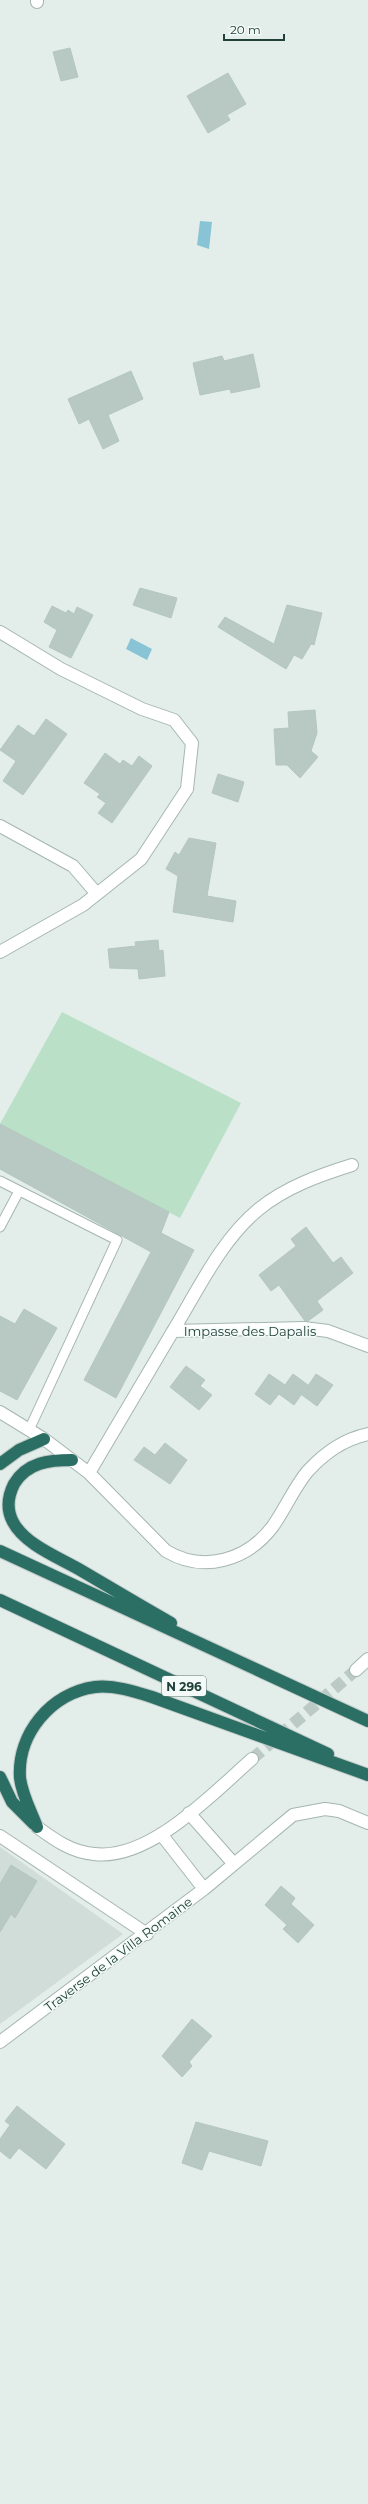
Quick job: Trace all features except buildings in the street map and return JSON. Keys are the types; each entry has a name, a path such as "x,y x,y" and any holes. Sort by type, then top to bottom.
{"highway":[{"path":"0,1464 19,1450 44,1439"},
{"path":"72,1460 43,1461 30,1468 18,1478 9,1494 8,1510 12,1522 21,1533 236,1662"},
{"path":"0,1551 236,1662 368,1721"},
{"name":"N 296","path":"0,1600 368,1772"},
{"name":"N 296","path":"37,1827 26,1801 20,1779 20,1760 24,1742 32,1727 59,1701 75,1693 95,1687 116,1687 152,1697 368,1775"},
{"path":"0,1777 12,1802 37,1827"}],"street":[{"path":"0,632 61,669 142,709 174,720 192,743 187,788 168,820 141,858 83,905 0,952"},
{"path":"0,826 73,866 97,894"},
{"path":"173,1332 212,1266 241,1226 259,1209 281,1194 318,1176 352,1165"},
{"name":"Impasse des Dapalis","path":"89,1472 173,1332 304,1328 328,1331 368,1346"},
{"path":"0,1412 44,1439 89,1472 166,1551 179,1559 210,1563 231,1559 253,1546 272,1527 307,1473 319,1460 335,1448 356,1437 368,1434"},
{"path":"356,1670 368,1659"},
{"path":"37,1827 58,1843 75,1850 95,1854 116,1854 139,1846 161,1834 189,1813 252,1759"},
{"name":"Traverse de la Villa Romaine","path":"0,2042 147,1934 293,1815 307,1811 340,1811 368,1823"},
{"path":"189,1813 234,1864"},
{"path":"161,1834 204,1889"},
{"path":"0,1836 147,1934"}],"lane":[{"path":"0,1181 117,1240 28,1430"},
{"path":"0,1227 19,1191"}],"shaded area":[{"path":"0,1847 123,1934 0,2024"}],"green space":[{"path":"62,1012 241,1103 180,1218 0,1124"}],"water":[{"path":"200,221 212,222 209,249 197,245"},
{"path":"131,638 152,649 147,660 126,649"}],"tunnel":[{"path":"252,1759 356,1670"}]}
